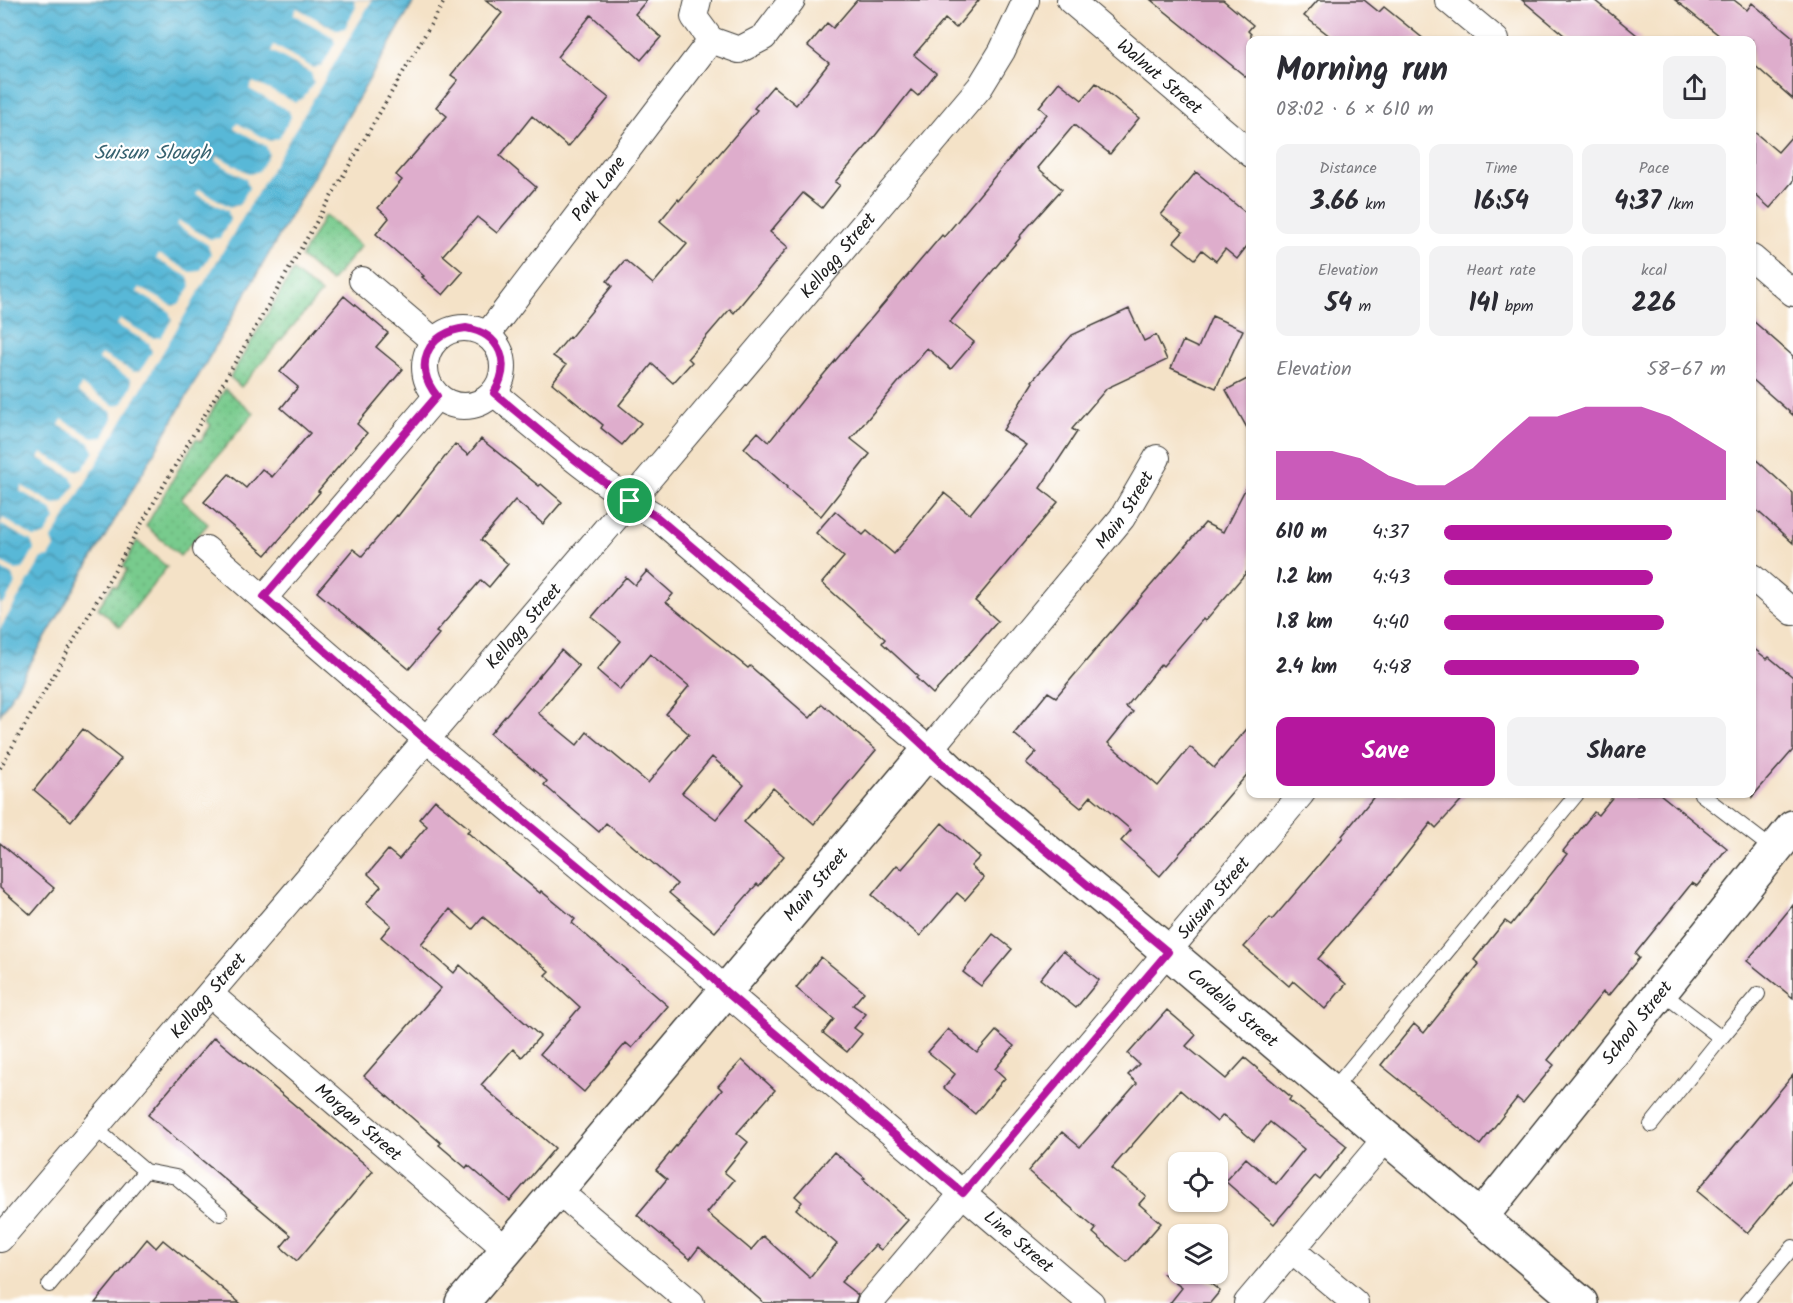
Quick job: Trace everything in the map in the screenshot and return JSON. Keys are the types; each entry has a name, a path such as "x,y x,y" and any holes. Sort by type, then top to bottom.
{"main road":[{"name":"Cordelia Street","path":"929,750 952,772 1581,1303"},
{"name":"Main Street","path":"462,1303 929,750"},
{"name":"School Street","path":"1481,1217 1784,839"}],"street":[{"path":"698,0 694,17 711,40 739,50 764,37 792,0"},
{"name":"Kellogg Street","path":"0,1239 980,87 1002,51 1026,0"},
{"name":"Walnut Street","path":"1070,0 1246,150"},
{"path":"1448,0 1491,36"},
{"name":"Park Lane","path":"487,335 711,40"},
{"path":"1756,261 1793,293"},
{"path":"362,280 434,341"},
{"path":"454,329 477,330 487,335 496,345 502,357 501,382 484,402 459,407 447,404 429,387 424,369 427,351 443,333 454,329"},
{"name":"Cordelia Street","path":"494,393 602,481 657,517 929,750"},
{"path":"264,597 437,396"},
{"name":"Main Street","path":"929,750 1122,518 1157,458"},
{"name":"Line Street","path":"206,549 426,740 705,971 725,991 1090,1303"},
{"path":"1756,580 1793,612"},
{"name":"Suisun Street","path":"870,1303 1298,798"},
{"name":"Morgan Street","path":"210,994 507,1250"},
{"path":"1247,1303 1387,1137"},
{"path":"557,1190 691,1303"},
{"path":"1292,1250 1355,1303"}],"lane":[{"path":"1332,1091 1574,798"},
{"path":"1708,798 1784,839"},
{"path":"1661,992 1721,1038"},
{"path":"1652,1125 1758,994"},
{"path":"95,1128 145,1171 176,1177 220,1214"},
{"path":"49,1285 145,1171"},
{"path":"1746,1303 1793,1247"}],"path":[{"path":"0,768 444,0"}],"green space":[{"path":"325,215 361,246 331,282 301,257"},
{"path":"293,271 321,293 241,387 230,377"},
{"path":"225,389 254,413 181,499 208,524 180,556 146,526 196,439 201,441 211,425 206,421"},
{"path":"137,541 167,567 120,627 98,608 113,585 117,587 127,570 123,567"}],"water":[{"name":"Suisun Slough","path":"0,0 415,0 0,715"}],"pier":[{"path":"354,0 372,0 52,539 55,547 49,557 42,558 0,629 0,604 5,602 15,584 12,575 0,568 0,561 16,570 23,569 34,549 31,541 0,524 3,518 34,537 44,536 55,519 51,509 20,491 22,486 54,504 63,503 75,485 71,477 39,458 42,453 76,471 83,469 94,451 90,443 59,425 62,419 93,438 103,437 112,419 112,412 78,392 81,385 115,406 123,403 132,385 131,379 98,359 101,354 134,372 141,370 152,352 149,343 117,325 120,319 153,338 161,337 172,320 169,311 137,292 139,287 173,306 180,303 191,286 188,277 156,259 159,254 191,272 200,271 211,254 208,245 176,225 179,221 210,239 220,238 230,220 228,211 196,194 199,189 230,207 239,205 249,188 246,179 215,161 218,156 250,174 259,171 269,154 266,146 234,128 237,123 270,141 279,138 291,117 289,111 249,89 253,82 295,102 303,98 314,83 311,73 271,51 274,45 313,68 322,66 335,43 333,37 293,14 297,8 336,30 345,28 356,7"}],"building":[{"path":"486,0 647,0 635,14 661,37 641,60 591,15 557,57 609,98 568,147 532,116 500,156 536,187 497,233 477,217 443,255 463,272 443,295 376,234 389,218 378,208 402,180 396,175 447,116 436,107 458,80 451,75 502,13"},
{"path":"857,0 979,0 956,28 945,19 914,55 936,73 918,96 911,90 835,182 840,185 822,208 803,193 770,232 788,247 734,313 730,309 688,358 692,362 673,383 652,364 619,405 641,423 622,445 601,428 603,425 552,383 566,365 553,356 612,286 607,281 625,260 653,284 687,244 660,221 757,110 754,108 773,86 796,105 829,63 808,46 827,23 833,28"},
{"path":"1151,0 1223,0 1253,25 1248,31 1251,36 1246,36 1246,77"},
{"path":"1318,0 1364,0 1379,12 1384,7 1420,36 1330,36 1304,16"},
{"path":"1522,0 1594,0 1638,36 1565,36"},
{"path":"1675,0 1734,0 1747,10 1752,3 1793,37 1793,99 1756,67 1756,36 1720,36"},
{"path":"1059,82 1082,100 1096,83 1139,118 1110,154 1074,125 1038,168 1062,189 1019,237 950,322 974,342 951,369 927,348 851,439 870,454 821,516 786,488 744,448 758,432 769,442 813,387 942,235 944,237 1047,114 1039,107"},
{"path":"1756,133 1778,152 1793,135 1793,181 1770,208 1756,196"},
{"path":"1196,172 1246,213 1246,247 1237,259 1225,249 1216,261 1202,250 1195,259 1174,242 1183,232 1161,215"},
{"path":"344,296 388,333 376,347 403,369 357,424 367,433 266,555 204,502 229,474 246,488 262,469 272,477 310,433 281,408 298,387 280,372"},
{"path":"1129,309 1144,341 1156,335 1167,360 1107,388 1072,429 1077,432 1040,488 1058,502 975,601 998,621 933,694 916,678 918,676 882,643 885,639 822,583 844,557 816,533 835,511 863,535 867,531 894,554 944,493 970,514 1026,445 1003,430 1032,381 1072,335"},
{"path":"1212,316 1243,330 1216,388 1171,368 1183,341 1198,348"},
{"path":"1756,324 1793,356 1793,415 1756,383"},
{"path":"1246,380 1246,426 1226,390"},
{"path":"481,439 562,502 543,524 515,500 481,540 508,564 489,587 481,580 436,632 439,634 409,669 317,592 353,549 362,556 398,516 455,444 468,455"},
{"path":"1756,460 1793,493 1793,543 1756,510"},
{"path":"1246,488 1246,573 1205,621 1203,619 1163,666 1161,664 1126,707 1133,712 1108,743 1158,786 1190,747 1214,768 1246,730 1246,776 1160,876 1121,841 1131,830 1091,796 1081,808 1026,763 1036,752 1014,734 1048,692 1056,697 1205,523 1223,532"},
{"path":"647,571 673,594 666,602 748,668 750,666 810,718 822,704 876,750 814,824 773,788 744,822 784,856 715,932 669,893 677,884 606,823 599,832 544,785 547,781 490,734 561,650 579,666 538,713 577,745 587,732 648,783 689,734 666,714 689,686 650,654 620,690 597,670 621,641 592,617 626,577 635,585","holes":["712,757 744,785 716,819 682,793"]},
{"path":"1756,650 1767,659 1769,657 1793,677 1793,750 1756,792"},
{"path":"83,729 121,759 71,821 34,790"},
{"path":"1373,798 1463,798 1436,828 1431,823 1318,959 1346,984 1325,1009 1293,981 1289,986 1244,947 1270,918 1272,920"},
{"path":"1612,798 1665,798 1727,848 1697,886 1692,883 1635,954 1639,958 1608,996 1603,992 1548,1060 1554,1065 1523,1103 1517,1098 1480,1145 1381,1065 1414,1024 1424,1033 1479,964 1474,960 1505,921 1511,925 1567,854 1563,851 1594,812 1598,815"},
{"path":"435,800 470,829 467,832 575,919 572,923 668,1006 632,1048 626,1043 584,1092 540,1054 580,1007 545,975 549,971 483,917 473,929 450,909 421,944 454,973 460,965 540,1036 522,1057 513,1049 481,1085 555,1148 510,1201 468,1165 466,1168 439,1145 441,1143 364,1076 441,988 381,937 391,925 366,904 381,886 368,874 388,850 399,859 427,826 419,819"},
{"path":"942,823 980,857 971,866 984,878 965,900 957,893 920,936 872,895 897,865 902,869"},
{"path":"0,843 54,888 31,915 0,888"},
{"path":"1793,905 1793,998 1747,961"},
{"path":"993,934 1012,949 981,986 963,972"},
{"path":"1063,951 1099,980 1076,1008 1040,979"},
{"path":"821,957 864,992 853,1005 866,1014 854,1028 862,1034 847,1052 823,1033 834,1019 796,988"},
{"path":"1167,1010 1196,1035 1186,1046 1226,1079 1245,1058 1291,1097 1289,1100 1347,1146 1320,1180 1315,1176 1274,1224 1228,1184 1228,1178 1246,1158 1276,1184 1304,1149 1270,1122 1254,1141 1223,1115 1217,1122 1180,1090 1112,1168 1146,1196 1139,1204 1161,1223 1127,1262 1093,1233 1096,1229 1028,1171 1062,1132 1080,1147 1137,1083 1128,1075 1139,1064 1128,1054"},
{"path":"948,1029 977,1053 996,1031 1014,1046 995,1069 1005,1078 975,1114 944,1088 955,1074 928,1052"},
{"path":"214,1037 373,1171 297,1261 281,1247 291,1235 148,1115"},
{"path":"742,1060 775,1090 737,1133 748,1142 724,1172 734,1180 707,1213 751,1250 763,1236 810,1278 837,1244 796,1209 802,1202 795,1196 834,1152 865,1178 863,1179 908,1220 881,1250 875,1245 841,1282 858,1295 855,1303 764,1303 699,1247 690,1259 637,1215 667,1179 656,1170 722,1090 718,1086"},
{"path":"1793,1075 1793,1178 1748,1233 1697,1191"},
{"path":"147,1239 156,1248 163,1240 240,1303 95,1303"},
{"path":"1177,1284 1211,1284 1220,1291 1210,1303 1170,1303 1182,1288"}],"route":[{"path":"454,329 477,330 487,335 496,345 502,357 501,382 494,393 630,501 657,517 906,729 952,772 1168,952 963,1193 725,991 705,971 426,740 264,597 437,396 429,387 425,375 424,363 427,351 443,333 454,329"}]}
